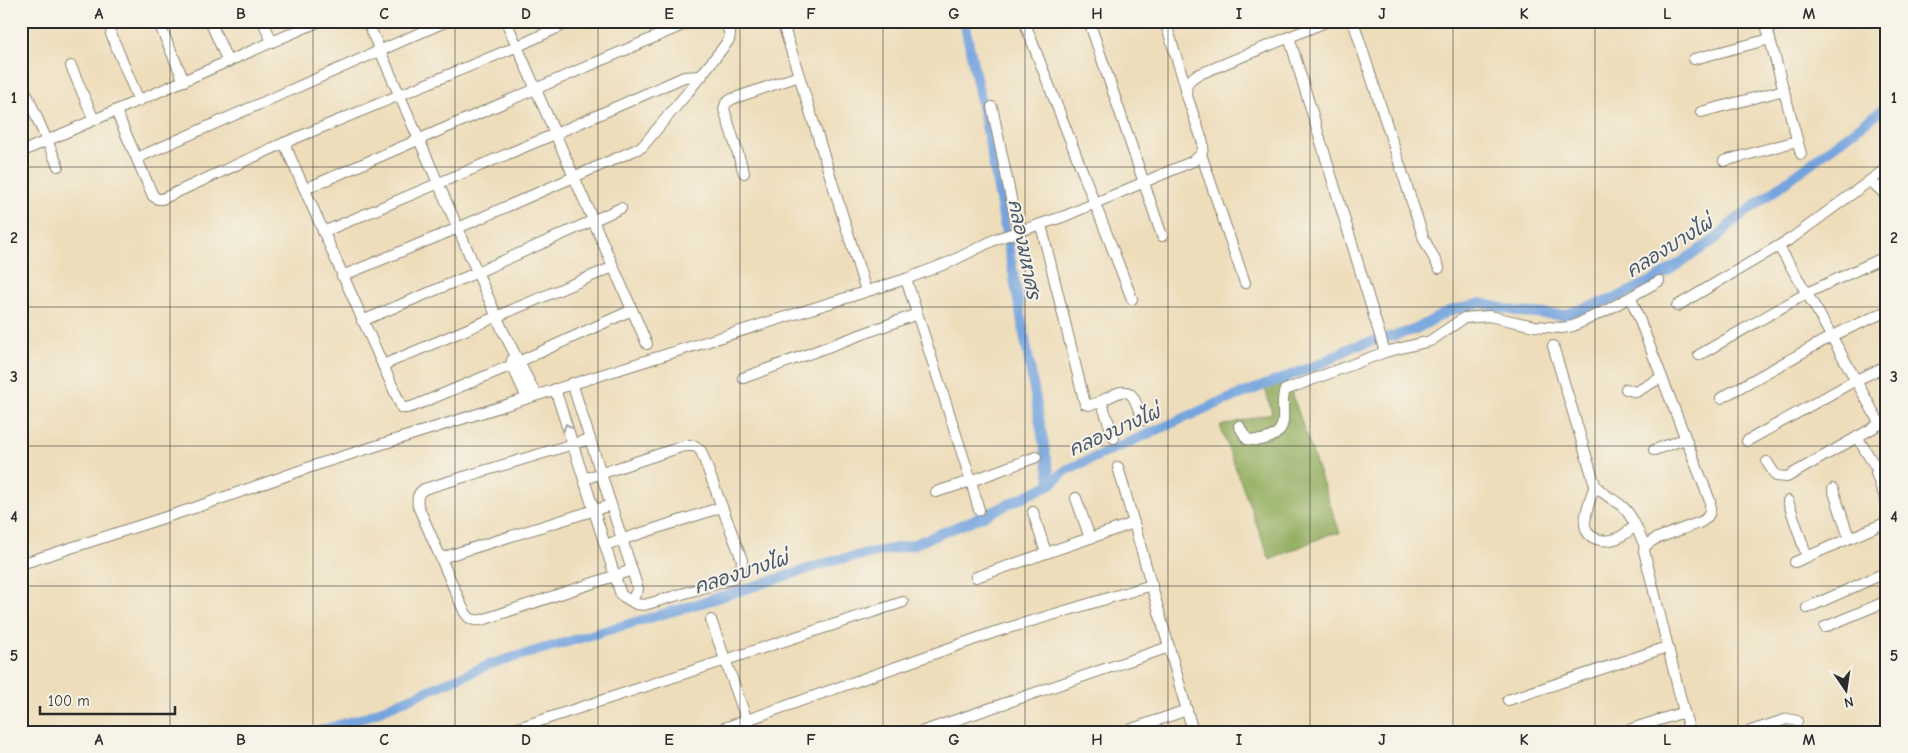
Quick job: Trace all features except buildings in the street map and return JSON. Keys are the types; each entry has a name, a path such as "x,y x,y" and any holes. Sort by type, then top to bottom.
{"street":[{"path":"210,21 228,62"},
{"path":"263,21 272,42"},
{"path":"367,21 532,396"},
{"path":"137,158 447,21"},
{"path":"506,21 647,344"},
{"path":"116,111 153,196 158,200 284,144 518,46 572,21"},
{"path":"305,189 692,21"},
{"path":"342,276 458,228 642,147 702,76 729,40 730,34 725,21"},
{"path":"782,21 866,291"},
{"path":"1024,21 1132,299"},
{"path":"1089,21 1162,236"},
{"path":"1165,21 1202,143 1202,154 1245,283"},
{"path":"1186,88 1190,80 1200,73 1328,21"},
{"path":"1353,21 1421,230 1439,268"},
{"path":"1765,21 1801,154"},
{"path":"21,152 318,22"},
{"path":"160,28 184,81"},
{"path":"111,34 139,101"},
{"path":"1289,37 1384,349"},
{"path":"1694,59 1770,39"},
{"path":"71,66 94,120"},
{"path":"323,232 440,184 684,77 702,76"},
{"path":"744,173 724,109 726,103 732,99 799,76"},
{"path":"24,88 58,166"},
{"path":"1701,112 1784,90"},
{"path":"992,108 1014,234"},
{"path":"1724,161 1797,141"},
{"path":"284,144 402,408 405,409 516,363 632,310"},
{"path":"21,564 194,508 322,463 906,279 950,262 996,239 1041,225 1094,204 1191,162 1202,154"},
{"path":"1677,306 1779,247 1887,168"},
{"path":"1871,180 1887,196"},
{"path":"362,321 621,208"},
{"path":"1041,225 1085,404 1088,406 1116,393 1129,393 1133,397 1143,420"},
{"path":"1767,462 1776,476 1787,477 1883,422 1856,380 1779,247"},
{"path":"1699,355 1806,292 1887,256"},
{"path":"383,365 613,267"},
{"path":"906,279 980,510"},
{"path":"1239,426 1247,438 1262,440 1270,437 1283,428 1283,395 1286,390 1384,349 1430,341 1437,338 1453,324 1471,316 1489,316 1534,326 1562,328 1573,326 1631,298 1659,281"},
{"path":"1631,298 1710,501 1711,510 1707,519 1655,539 1645,546"},
{"path":"1722,398 1832,336 1887,312"},
{"path":"743,378 917,314"},
{"path":"1553,346 1594,485 1600,492 1623,507 1630,515 1645,546 1644,552 1690,732"},
{"path":"1747,441 1856,380 1887,366"},
{"path":"1626,389 1636,392 1662,377"},
{"path":"572,383 638,590 632,600"},
{"path":"555,389 621,595 636,604 644,605 733,578 742,568 742,560 701,451 695,446 684,446 584,479"},
{"path":"1101,401 1114,438"},
{"path":"1857,437 1875,469 1887,503"},
{"path":"1654,450 1685,438"},
{"path":"590,439 424,489 417,498 418,506 464,611 474,621 482,620 632,570"},
{"path":"936,492 1036,457"},
{"path":"1118,467 1193,732"},
{"path":"1594,485 1585,522 1586,530 1591,536 1596,540 1615,539 1635,526"},
{"path":"1834,490 1849,538"},
{"path":"1076,498 1090,538"},
{"path":"1788,501 1807,557"},
{"path":"441,558 611,505"},
{"path":"605,544 722,507"},
{"path":"1033,512 1046,553"},
{"path":"1794,562 1887,522"},
{"path":"976,577 1134,523"},
{"path":"1806,608 1887,572"},
{"path":"713,732 995,632 1152,585"},
{"path":"1825,628 1887,601"},
{"path":"512,730 903,602"},
{"path":"711,620 751,732"},
{"path":"921,732 1169,646"},
{"path":"1508,700 1667,647"},
{"path":"1122,732 1187,710"},
{"path":"1622,732 1684,712"},
{"path":"1748,732 1784,720 1797,721"}],"green space":[{"path":"1288,382 1340,533 1330,534 1270,560 1220,426 1272,413 1265,388"}],"waterway":[{"name":"คลองมหาศร","path":"964,21 989,139 1051,484"},
{"name":"คลองบางไผ่","path":"315,732 363,718 491,664 701,603 836,560 912,545 988,514 1051,484 1066,470 1216,404 1322,363 1352,347 1414,330 1449,311 1481,303 1519,312 1563,315 1613,299 1656,279 1717,238 1730,224 1887,106"}]}
